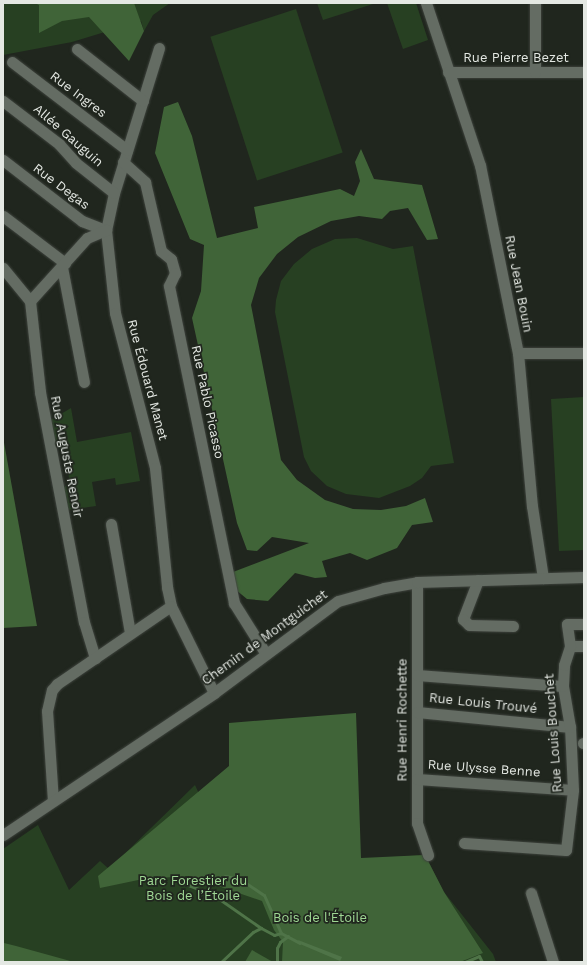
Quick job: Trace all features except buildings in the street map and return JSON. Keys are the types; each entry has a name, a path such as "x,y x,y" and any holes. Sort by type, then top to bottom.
{"street":[{"name":"Rue Jean Bouin","path":"428,3 448,72 480,165 518,353 531,492 543,578"},
{"path":"535,3 535,72"},
{"name":"Rue Édouard Manet","path":"159,48 123,162 114,193 106,230 115,312 155,468 165,571 171,606 214,693"},
{"path":"77,49 143,102"},
{"name":"Rue Ingres","path":"12,62 127,150"},
{"name":"Rue Pierre Bezet","path":"448,72 584,72"},
{"name":"Allée Gauguin","path":"3,101 59,144 76,163 114,193"},
{"name":"Rue Degas","path":"3,160 82,221 106,230"},
{"name":"Rue Pablo Picasso","path":"123,162 145,182 161,251 171,259 175,273 168,286 234,603 266,654"},
{"path":"3,216 64,265 84,382"},
{"path":"3,268 30,302 87,238 106,230"},
{"name":"Rue Auguste Renoir","path":"30,302 40,392 84,622 95,658"},
{"path":"518,353 584,353"},
{"path":"111,524 130,633"},
{"name":"Chemin de Montguichet","path":"3,835 101,771 214,693 338,601 384,588 417,582 584,577"},
{"path":"478,580 463,618 469,625 513,626"},
{"name":"Rue Henri Rochette","path":"417,582 417,823 428,855"},
{"path":"53,801 47,711 49,696 57,684 171,606"},
{"name":"Rue Louis Bouchet","path":"464,843 566,850 573,790 570,727 563,686 564,665 570,646 567,624 584,624"},
{"path":"570,646 584,646"},
{"path":"417,675 563,686"},
{"name":"Rue Louis Trouvé","path":"417,712 570,727"},
{"name":"Rue Ulysse Benne","path":"417,779 573,790"},
{"path":"531,893 553,962"}],"green space":[{"path":"3,3 170,3 153,15 144,31 141,21 72,42 3,55"},
{"path":"35,3 134,3 144,31 129,61 89,17 62,21 39,33 39,5"},
{"path":"317,3 373,3 373,4 323,20"},
{"path":"387,3 416,3 428,40 403,49"},
{"path":"296,9 343,153 257,180 210,37"},
{"path":"178,102 192,136 217,238 258,228 254,207 340,189 354,196 360,181 355,162 361,149 374,179 422,185 438,239 427,240 408,208 390,211 382,219 359,216 331,221 298,237 277,254 259,278 251,305 281,460 297,480 325,500 353,509 381,510 406,506 425,498 433,522 412,525 397,548 367,560 350,553 322,561 327,577 315,578 295,573 268,601 247,599 236,590 233,572 309,543 272,537 257,551 247,550 237,523 192,318 201,291 204,245 190,239 155,153 164,107"},
{"path":"357,238 393,249 413,246 454,463 431,466 422,478 410,486 379,498 346,494 327,486 311,471 304,457 275,312 276,300 281,281 294,264 312,249 335,239"},
{"path":"584,397 584,550 559,551 551,399"},
{"path":"71,408 77,442 131,432 140,481 116,485 115,478 92,482 96,506 68,510 63,488 70,483 62,443 56,447 51,420"},
{"path":"3,437 37,626 3,628"},
{"name":"Parc Forestier du Bois de l’Étoile","path":"356,713 361,858 425,855 444,892 483,953 460,962 282,962 283,942 274,930 262,901 189,876 143,879 100,888 98,876 229,766 229,723"},
{"name":"Parc Forestier du Bois de l’Étoile","path":"195,785 210,818 361,859 425,855 444,892 493,954 496,962 23,962 4,943 3,950 3,849 38,825 69,890 100,861 109,869"},
{"path":"4,943 16,946 74,962 3,962"},
{"name":"Bois de l'Étoile","path":"252,950 273,962 245,962"}],"shaded area":[{"path":"298,940 342,957 340,961 300,944"}],"waterway":[{"path":"225,876 240,879 264,895 281,933"},
{"path":"183,883 212,894 261,928"},
{"path":"221,962 253,932 261,928 274,935 281,933 300,943"},
{"path":"277,962 277,948 280,942 288,936"},
{"path":"465,962 479,956 482,962"}]}
